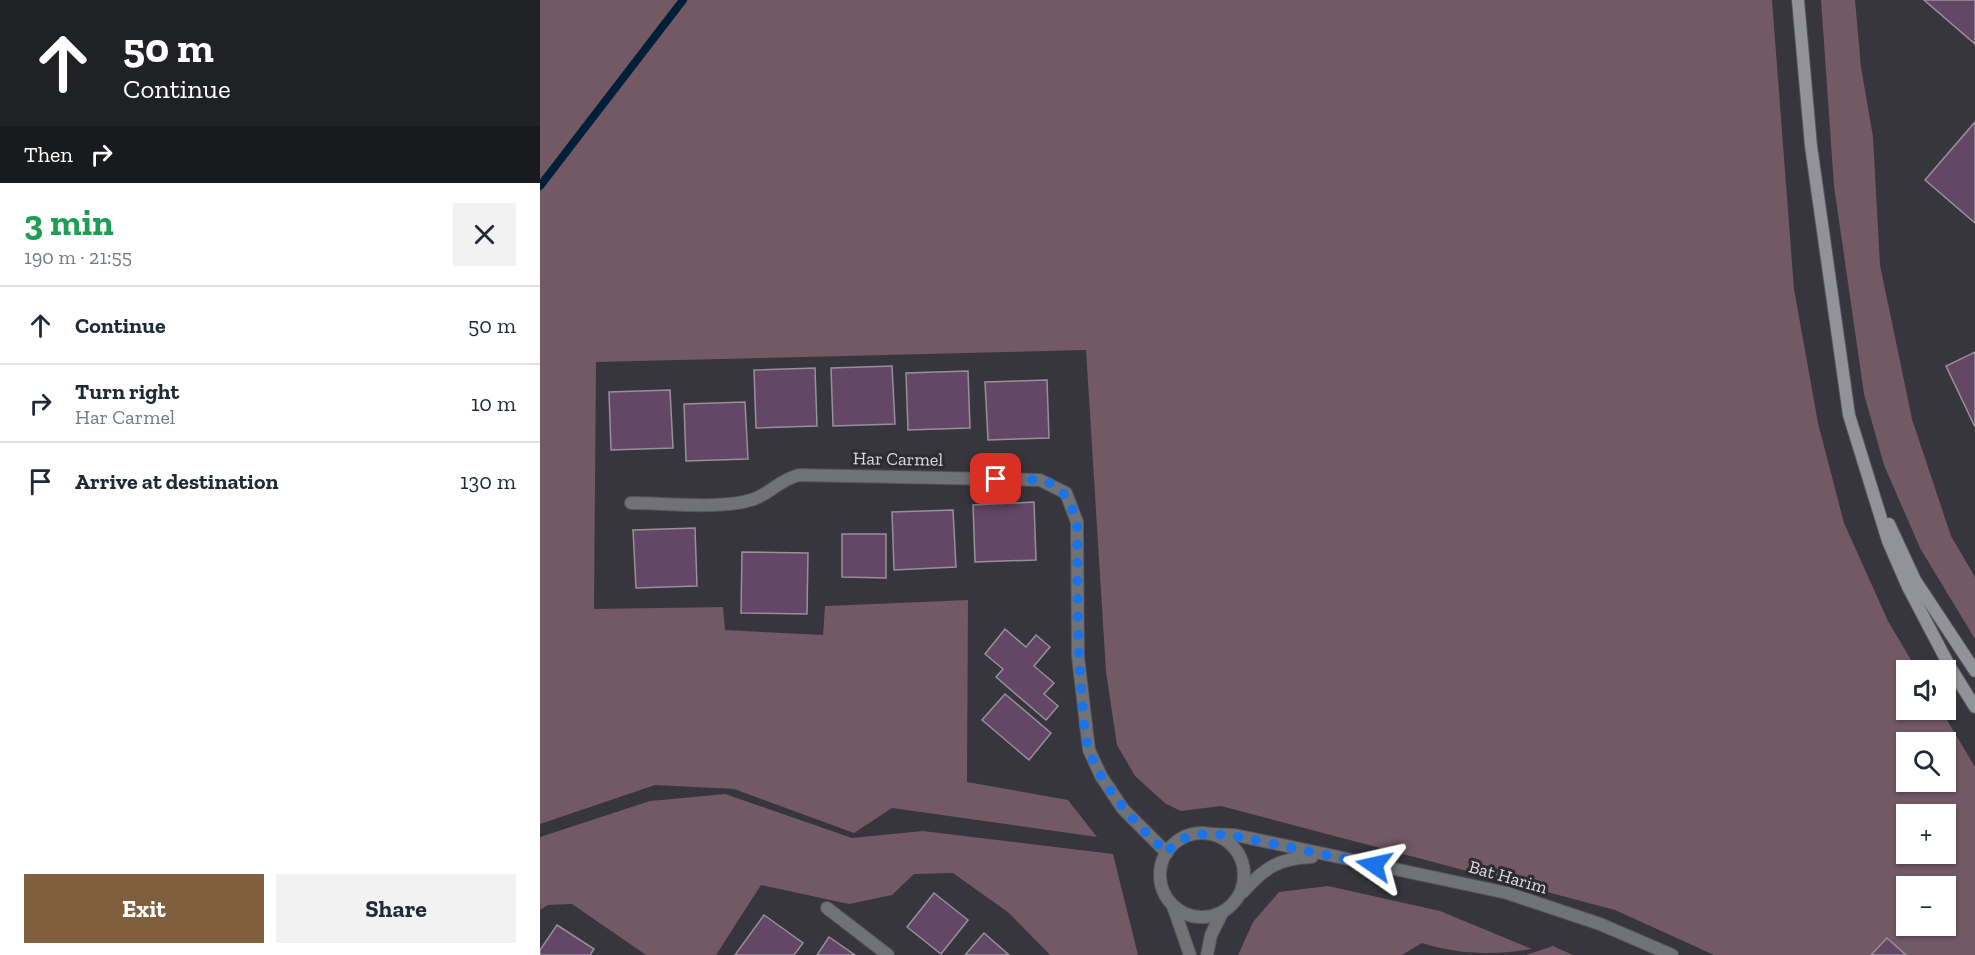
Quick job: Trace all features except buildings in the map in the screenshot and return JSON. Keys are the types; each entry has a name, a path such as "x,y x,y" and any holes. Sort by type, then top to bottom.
{"main road":[{"path":"1798,0 1811,146 1838,351 1849,415 1888,541 1908,587 1950,667 1975,707"},
{"path":"1859,451 1915,580 1975,671"}],"street":[{"name":"Har Carmel","path":"632,503 737,504 757,498 783,479 800,475 1040,480 1066,493 1077,522 1078,657 1089,750 1101,776 1123,808 1167,853"},
{"path":"1173,906 1197,918 1222,913 1233,906 1240,895 1245,870 1241,857 1233,846 1211,834 1196,834 1182,838 1167,853 1160,870 1165,895 1173,906 1190,955"},
{"name":"Bat Harim","path":"1211,834 1235,836 1507,893 1600,924 1672,955"},
{"name":"Bat Harim","path":"1240,895 1262,871 1279,862 1298,857 1328,856"},
{"path":"827,908 888,955"},
{"path":"1207,955 1211,935 1222,913"}],"shaded area":[{"path":"540,0 1772,0 1794,289 1818,423 1844,523 1888,621 1911,660 1896,660 1896,720 1947,720 1954,732 1896,732 1896,792 1956,792 1956,735 1975,767 1975,955 1714,955 1615,910 1221,806 1181,811 1166,804 1135,776 1117,745 1106,672 1086,350 596,362 594,609 723,607 725,630 823,635 825,606 968,600 967,782 1068,800 1097,837 892,808 854,833 734,789 655,785 540,824"},
{"path":"1821,0 1855,0 1861,67 1873,137 1880,265 1912,419 1951,536 1975,577 1975,639 1920,548 1884,465 1864,394 1834,186"},
{"path":"725,794 852,838 923,831 1113,854 1138,955 1050,955 1009,913 953,873 914,874 892,895 849,904 761,885 716,955 646,955 572,904 548,905 540,910 540,837 650,801"},
{"path":"1328,886 1440,911 1532,949 1477,953 1450,950 1422,943 1402,955 1238,955 1253,922 1279,892"},
{"path":"1553,946 1573,955 1526,955"}],"waterway":[{"path":"540,186 683,0"}],"route":[{"path":"996,479 1040,480 1053,484 1066,493 1073,509 1077,522 1078,657 1089,750 1101,776 1123,808 1144,831 1167,853 1182,838 1196,834 1211,834 1235,836 1374,865"}]}
